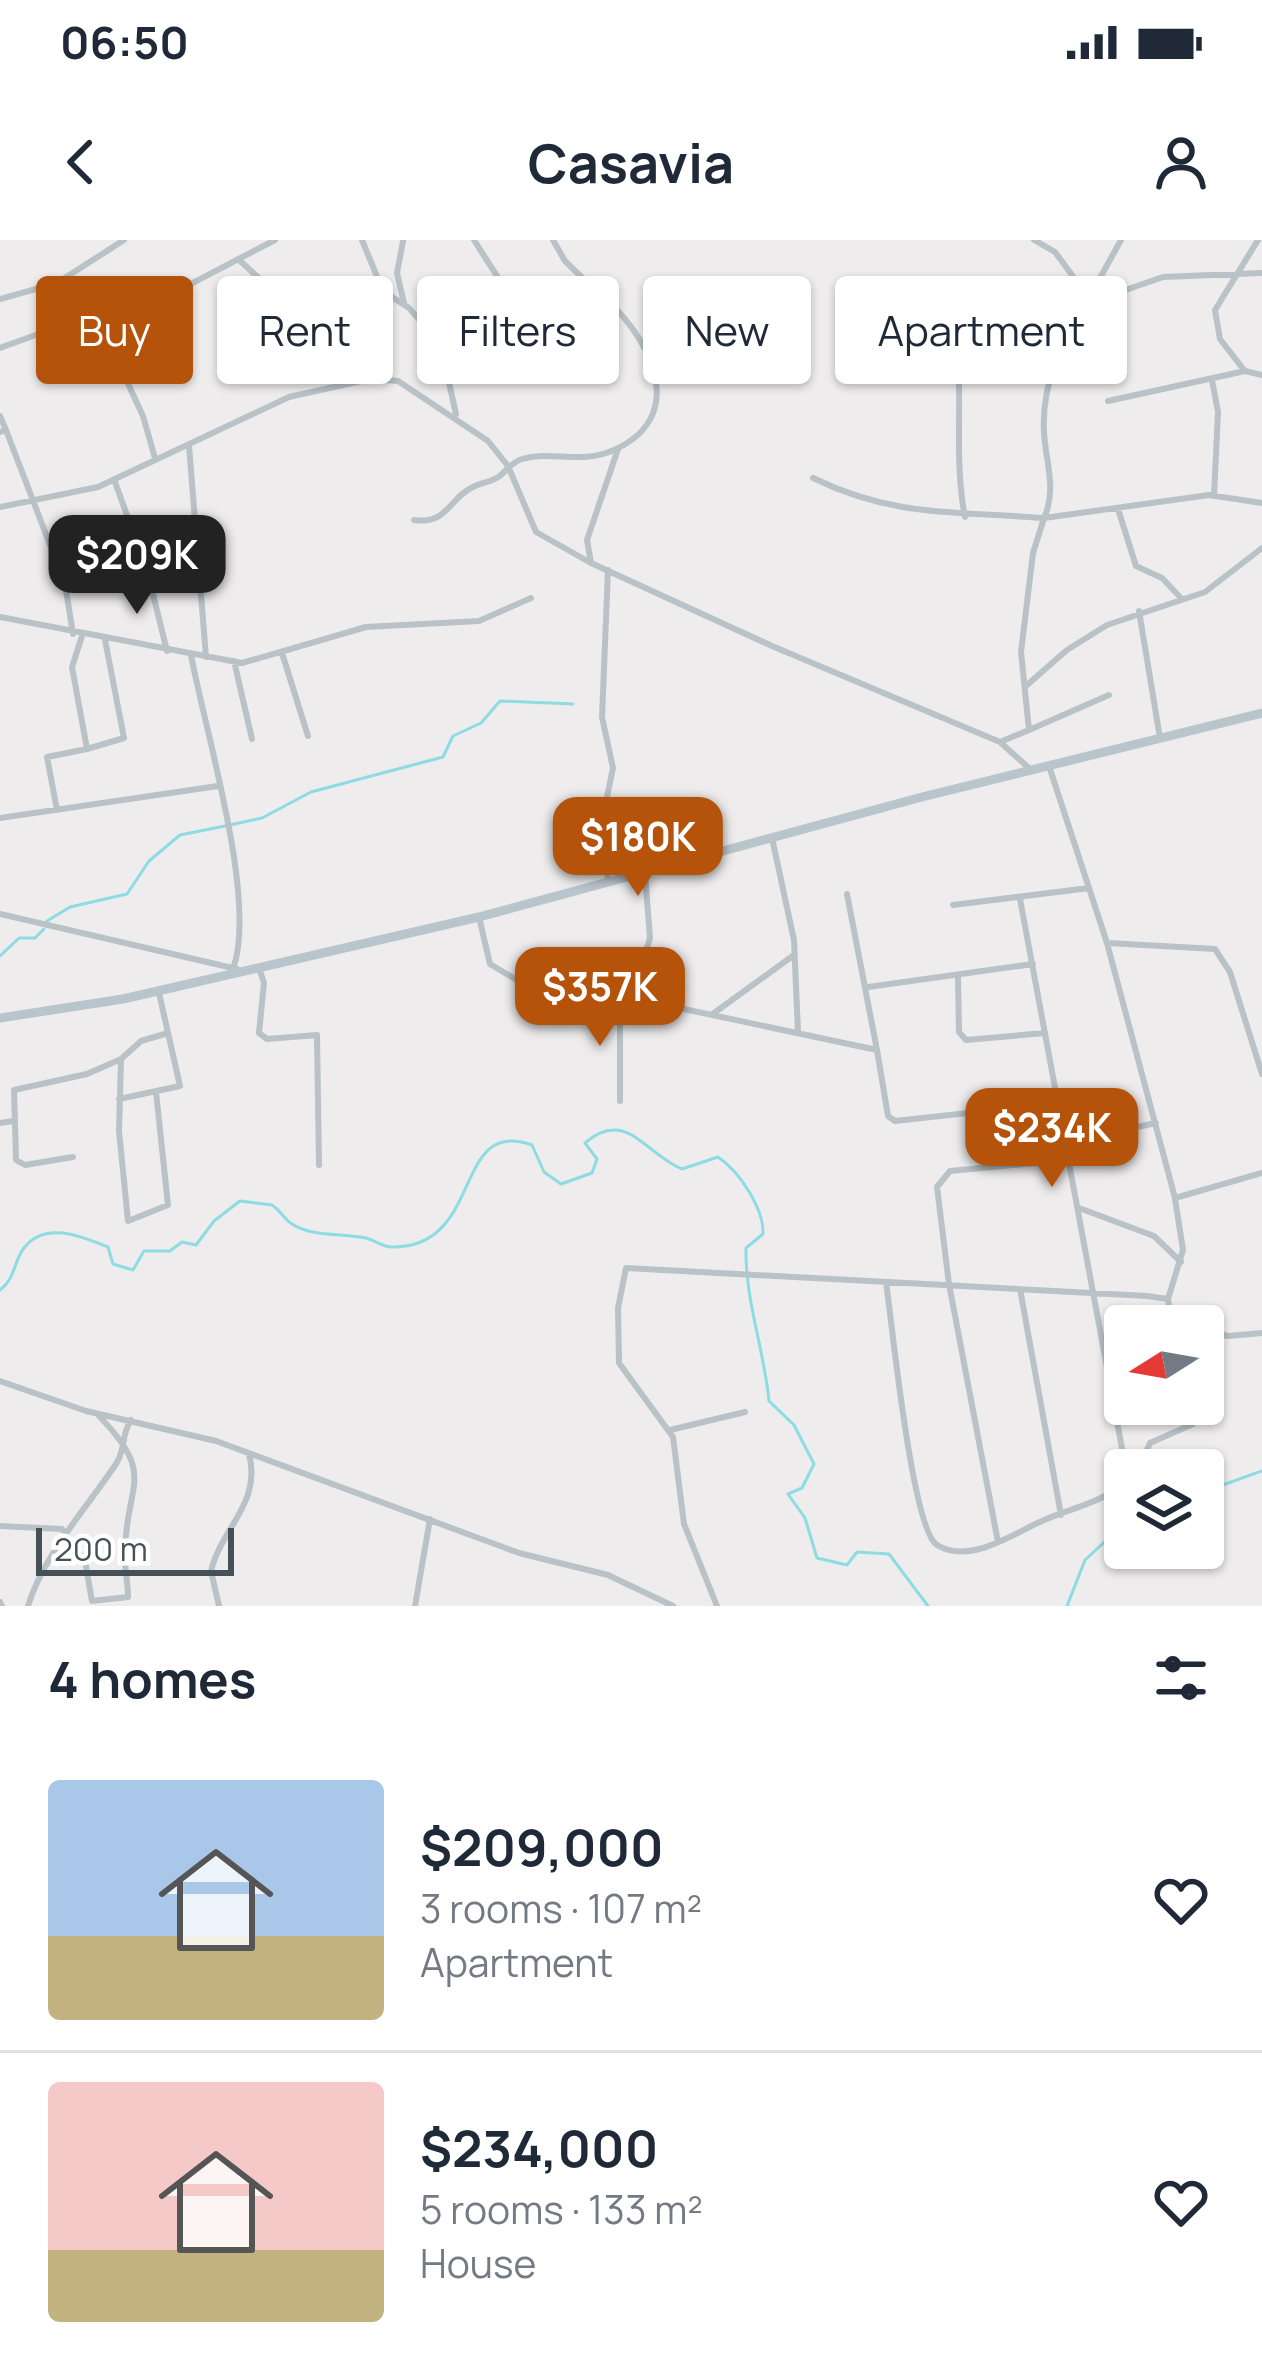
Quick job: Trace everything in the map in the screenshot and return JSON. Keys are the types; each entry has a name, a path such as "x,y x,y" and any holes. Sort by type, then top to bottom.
{"main road":[{"path":"0,1018 159,991 479,917 1262,713"}],"street":[{"path":"0,299 57,283 124,240"},
{"path":"193,283 275,240"},
{"path":"362,240 383,290 440,343 456,416"},
{"path":"474,240 496,276"},
{"path":"553,240 580,276"},
{"path":"1034,240 1055,252"},
{"path":"1053,240 1069,276"},
{"path":"1100,276 1121,240"},
{"path":"1245,371 1215,327 1215,310 1258,240"},
{"path":"403,241 397,273 405,306"},
{"path":"238,259 257,276"},
{"path":"1127,290 1163,278 1262,273"},
{"path":"414,520 450,512 467,491 521,459 565,461 618,449 648,423 658,381 644,342 619,315"},
{"path":"0,348 36,335"},
{"path":"1108,401 1245,371 1262,375"},
{"path":"1212,380 1218,412 1214,496"},
{"path":"393,381 456,416 488,441 508,466 536,532 591,563 1000,742 1031,770"},
{"path":"128,384 155,460"},
{"path":"0,507 114,479 289,397 348,384"},
{"path":"961,384 958,476 965,517"},
{"path":"1029,730 1023,634 1051,491 1044,432 1048,384"},
{"path":"0,416 65,584 77,635 72,667 87,749"},
{"path":"189,445 206,658"},
{"path":"591,563 587,541 618,449"},
{"path":"813,478 887,507 965,517 1044,518 1214,496 1262,503"},
{"path":"114,479 148,574 167,651"},
{"path":"1118,509 1136,566 1162,578 1181,598"},
{"path":"1028,686 1073,645 1139,611 1213,587 1262,548"},
{"path":"608,570 602,717 613,768 602,821 609,884"},
{"path":"65,584 148,574"},
{"path":"0,617 234,662 282,653 366,627 479,621 531,598"},
{"path":"1139,611 1160,738"},
{"path":"57,810 46,757 124,738 105,640"},
{"path":"282,653 308,736"},
{"path":"191,655 242,936 233,969"},
{"path":"234,662 252,739"},
{"path":"1000,742 1109,695"},
{"path":"1049,766 1108,943 1184,1234 1169,1305"},
{"path":"0,818 218,786"},
{"path":"772,838 794,955 798,1032"},
{"path":"632,998 650,938 645,874"},
{"path":"953,905 1089,888"},
{"path":"847,894 868,987 888,1117 895,1121 1059,1103"},
{"path":"1020,899 1122,1449"},
{"path":"0,914 246,971"},
{"path":"479,917 496,970 526,986 632,998 877,1050"},
{"path":"1108,943 1215,949 1230,972 1262,1074"},
{"path":"710,1014 794,955"},
{"path":"868,987 1034,964"},
{"path":"260,968 264,983 259,1033 267,1039 317,1035 319,1165"},
{"path":"958,975 959,1031 965,1040 1045,1033"},
{"path":"119,1099 180,1086 159,991"},
{"path":"620,998 620,1101"},
{"path":"73,1156 20,1164 13,1121 16,1088 87,1074 121,1059 141,1041 168,1033"},
{"path":"121,1059 119,1099 128,1221 168,1205 156,1092"},
{"path":"0,1123 13,1121"},
{"path":"1065,1142 1156,1123"},
{"path":"998,1542 949,1284 937,1187 943,1173 1066,1160"},
{"path":"1174,1198 1262,1173"},
{"path":"1079,1208 1154,1236 1181,1262"},
{"path":"717,1606 684,1524 670,1430 619,1363 618,1308 626,1268 1168,1299"},
{"path":"886,1282 926,1534 957,1551 998,1542 1090,1508 1104,1498"},
{"path":"1020,1288 1061,1515"},
{"path":"1224,1335 1262,1333"},
{"path":"0,1381 92,1412 249,1454 519,1553 608,1574 673,1606"},
{"path":"0,1526 57,1526 81,1553 92,1601 128,1598 124,1549 138,1483 123,1449 92,1412"},
{"path":"670,1430 745,1412"},
{"path":"28,1606 35,1580 123,1449 131,1420"},
{"path":"1147,1449 1150,1443 1191,1425"},
{"path":"219,1606 212,1586 213,1562 247,1505 253,1475 249,1454"},
{"path":"415,1606 430,1520"}],"waterway":[{"path":"230,825 262,818 311,792 443,757 453,736 481,723 500,701 573,704"},
{"path":"47,921 70,907 127,894 149,861 180,835 225,826"},
{"path":"0,956 19,938 35,938 44,929"},
{"path":"0,1290 24,1248 42,1235 64,1233 98,1243 108,1247 113,1264 133,1270 144,1251 170,1251 182,1242 196,1245 214,1221 240,1201 272,1205 289,1222 308,1231 366,1238 388,1247 421,1242 442,1227 456,1208 489,1149 507,1141 532,1145 544,1172 561,1184 592,1173 597,1159 585,1143 612,1130 635,1137 682,1169 718,1157 749,1192 762,1224 763,1234 746,1248 752,1306 769,1401 794,1425 814,1464 802,1488 788,1494 805,1518 817,1558 847,1565 857,1552 889,1554 928,1606"},
{"path":"1224,1485 1262,1471"},
{"path":"1067,1606 1085,1560 1104,1542"}]}
